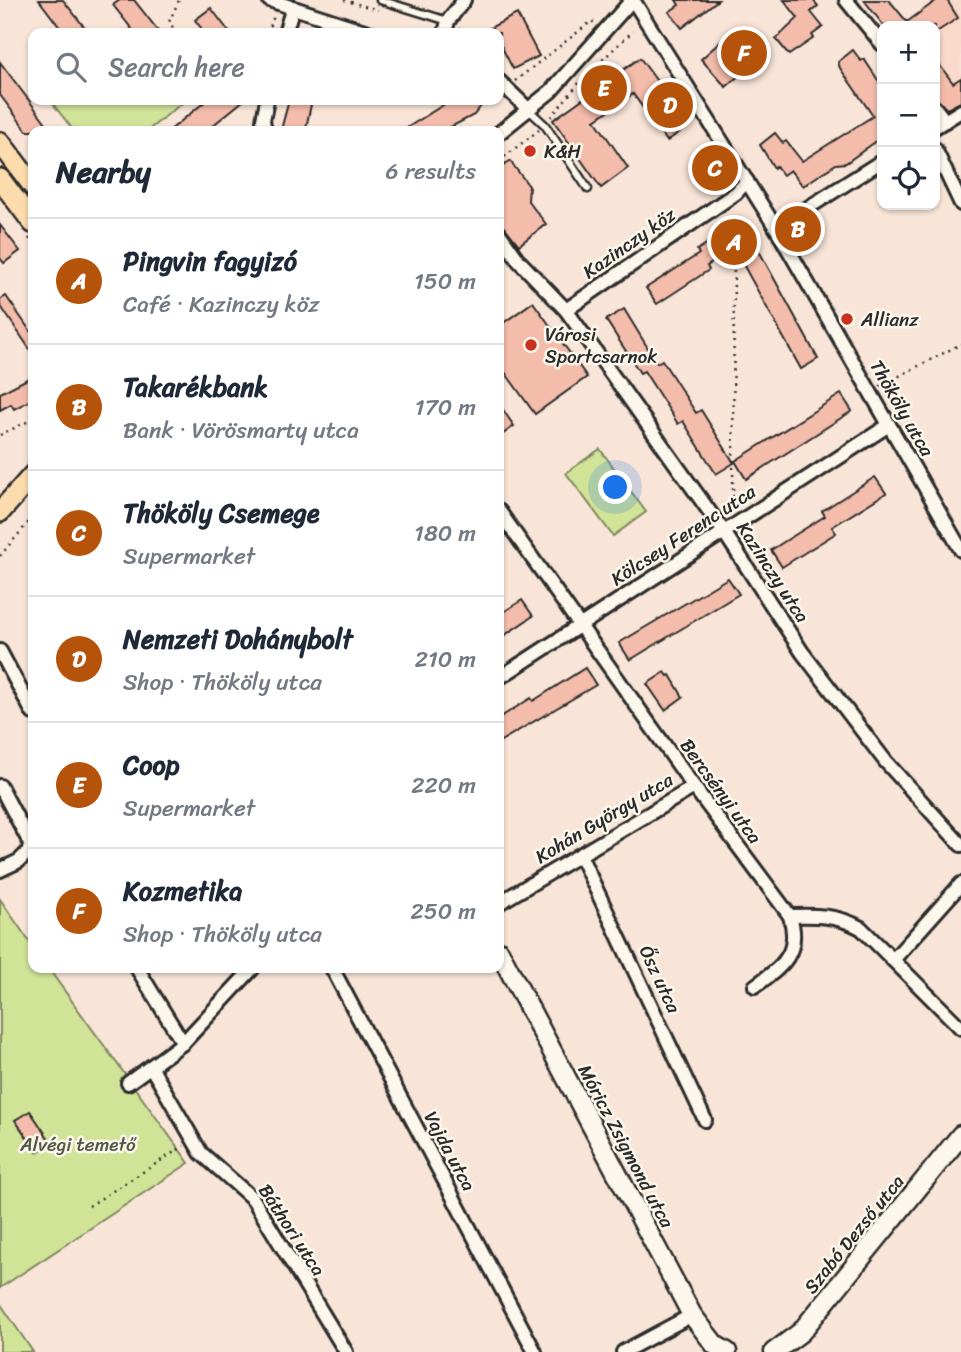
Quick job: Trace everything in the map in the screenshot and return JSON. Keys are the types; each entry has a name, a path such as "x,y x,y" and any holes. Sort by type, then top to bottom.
{"main road":[{"path":"0,142 28,179"},
{"path":"0,179 28,216"},
{"path":"0,512 28,481"},
{"name":"Móricz Zsigmond utca","path":"504,960 692,1315 715,1345 727,1352"},
{"name":"Szabó Dezső utca","path":"774,1352 801,1332 961,1135"}],"street":[{"path":"447,27 464,0"},
{"path":"504,129 529,110 580,61 632,0"},
{"name":"Thököly utca","path":"632,0 776,228 961,550"},
{"path":"846,0 877,38"},
{"path":"274,1 356,28"},
{"path":"287,28 293,7"},
{"path":"504,85 529,110"},
{"path":"264,126 266,105"},
{"path":"940,124 961,111"},
{"path":"940,160 961,204"},
{"path":"776,228 877,164"},
{"name":"Kazinczy köz","path":"566,310 736,193 747,181"},
{"name":"Kazinczy utca","path":"504,240 519,261 566,310 724,531 802,652 886,762 961,845"},
{"name":"Kölcsey Ferenc utca","path":"504,675 889,425"},
{"name":"Bercsényi utca","path":"504,518 694,787 790,916"},
{"path":"0,651 28,704"},
{"path":"0,786 28,839"},
{"name":"Kohán György utca","path":"504,900 694,787"},
{"path":"0,870 19,861 28,852"},
{"name":"Ősz utca","path":"580,855 705,1120"},
{"path":"893,960 961,884"},
{"path":"755,986 776,972 792,952 795,933 790,916 822,914 844,919 861,928 961,1028"},
{"path":"140,973 183,1043"},
{"path":"128,1083 183,1043 248,973"},
{"name":"Vajda utca","path":"335,973 534,1352"},
{"name":"Báthori utca","path":"151,1068 196,1145 253,1199 346,1352"},
{"path":"623,1352 692,1315"}],"lane":[{"path":"380,0 447,27"},
{"path":"529,110 545,125 588,189"}],"path":[{"path":"173,28 169,22 179,0"},
{"path":"269,28 274,1"},
{"path":"512,83 592,21 604,31"},
{"path":"504,157 545,125 584,77 633,31"},
{"path":"733,497 734,256 761,238"},
{"path":"869,391 961,344"},
{"path":"0,435 28,421"},
{"path":"0,556 28,523"},
{"path":"89,1206 184,1146 196,1145"}],"shaded area":[{"path":"937,0 961,0 961,103 945,113 940,106 940,21 909,21"}],"green space":[{"path":"54,105 180,105 153,126 70,126"},
{"path":"600,449 646,512 613,536 566,473"},
{"name":"Alvégi temető","path":"0,899 28,940 28,973 52,973 189,1163 0,1288"},
{"path":"0,1303 33,1352 0,1352"}],"building":[{"path":"39,0 63,0 85,28 60,28"},
{"path":"120,0 134,0 156,28 131,28 113,5"},
{"path":"676,0 718,0 682,28 669,12 679,5"},
{"path":"784,0 813,0 818,6 811,12 823,27 812,35 814,38 789,55 776,39 798,18"},
{"path":"864,0 889,0 906,21 880,21"},
{"path":"937,0 947,0 958,18 940,30 940,21 908,21"},
{"path":"211,8 226,28 201,28 195,20"},
{"path":"517,14 539,56 513,69 504,52 504,28 490,28"},
{"path":"728,35 734,43 737,41 753,63 726,87 701,59"},
{"path":"853,50 861,61 864,59 877,78 877,141 846,163 836,164 803,186 790,170 783,175 776,166 774,168 760,145 775,133 783,143 786,141 802,161 873,116 838,62"},
{"path":"640,58 689,125 667,141 633,94 595,120 628,168 601,188 553,120"},
{"path":"0,62 28,99 28,105 32,105 48,126 28,126 27,131 0,95"},
{"path":"940,66 953,83 961,78 961,102 947,109 940,103"},
{"path":"201,105 238,105 212,126 175,126"},
{"path":"288,105 311,105 306,126 282,126"},
{"path":"443,105 481,105 474,115 453,126 410,126"},
{"path":"510,161 529,186 528,201 546,224 519,245 504,226 504,165"},
{"path":"0,225 20,251 4,263 0,258"},
{"path":"728,230 738,246 707,266 709,270 657,304 646,288 699,254 697,250"},
{"path":"758,249 818,359 801,369 740,259"},
{"path":"6,296 28,328 28,347 0,305 0,300"},
{"name":"Városi Sportcsarnok","path":"533,302 587,377 535,414 504,371 504,322"},
{"path":"624,309 657,363 662,360 696,413 701,410 734,463 716,474 683,421 678,424 644,371 640,373 606,320"},
{"path":"28,379 28,402 14,409 11,404 0,410 0,393"},
{"path":"841,394 852,411 746,479 735,461"},
{"path":"504,411 514,426 504,433"},
{"path":"875,477 886,493 832,527 836,533 782,567 771,550 825,516 822,511"},
{"path":"728,578 739,594 630,660 619,643"},
{"path":"522,600 533,616 504,636 504,612"},
{"path":"585,668 596,685 504,739 504,715 531,698 533,701"},
{"path":"665,672 670,675 683,697 665,710 647,684"},
{"path":"30,1111 51,1142 37,1152 15,1120"}],"place":[{"name":"Kozmetika","path":"744,53"},
{"name":"Coop","path":"604,88"},
{"name":"Nemzeti Dohánybolt","path":"670,105"},
{"name":"K&H","path":"530,151"},
{"name":"Thököly Csemege","path":"715,168"},
{"name":"Takarékbank","path":"798,229"},
{"name":"Pingvin fagyizó","path":"734,242"},
{"name":"Allianz","path":"847,319"},
{"name":"Városi Sportcsarnok","path":"531,345"}]}
